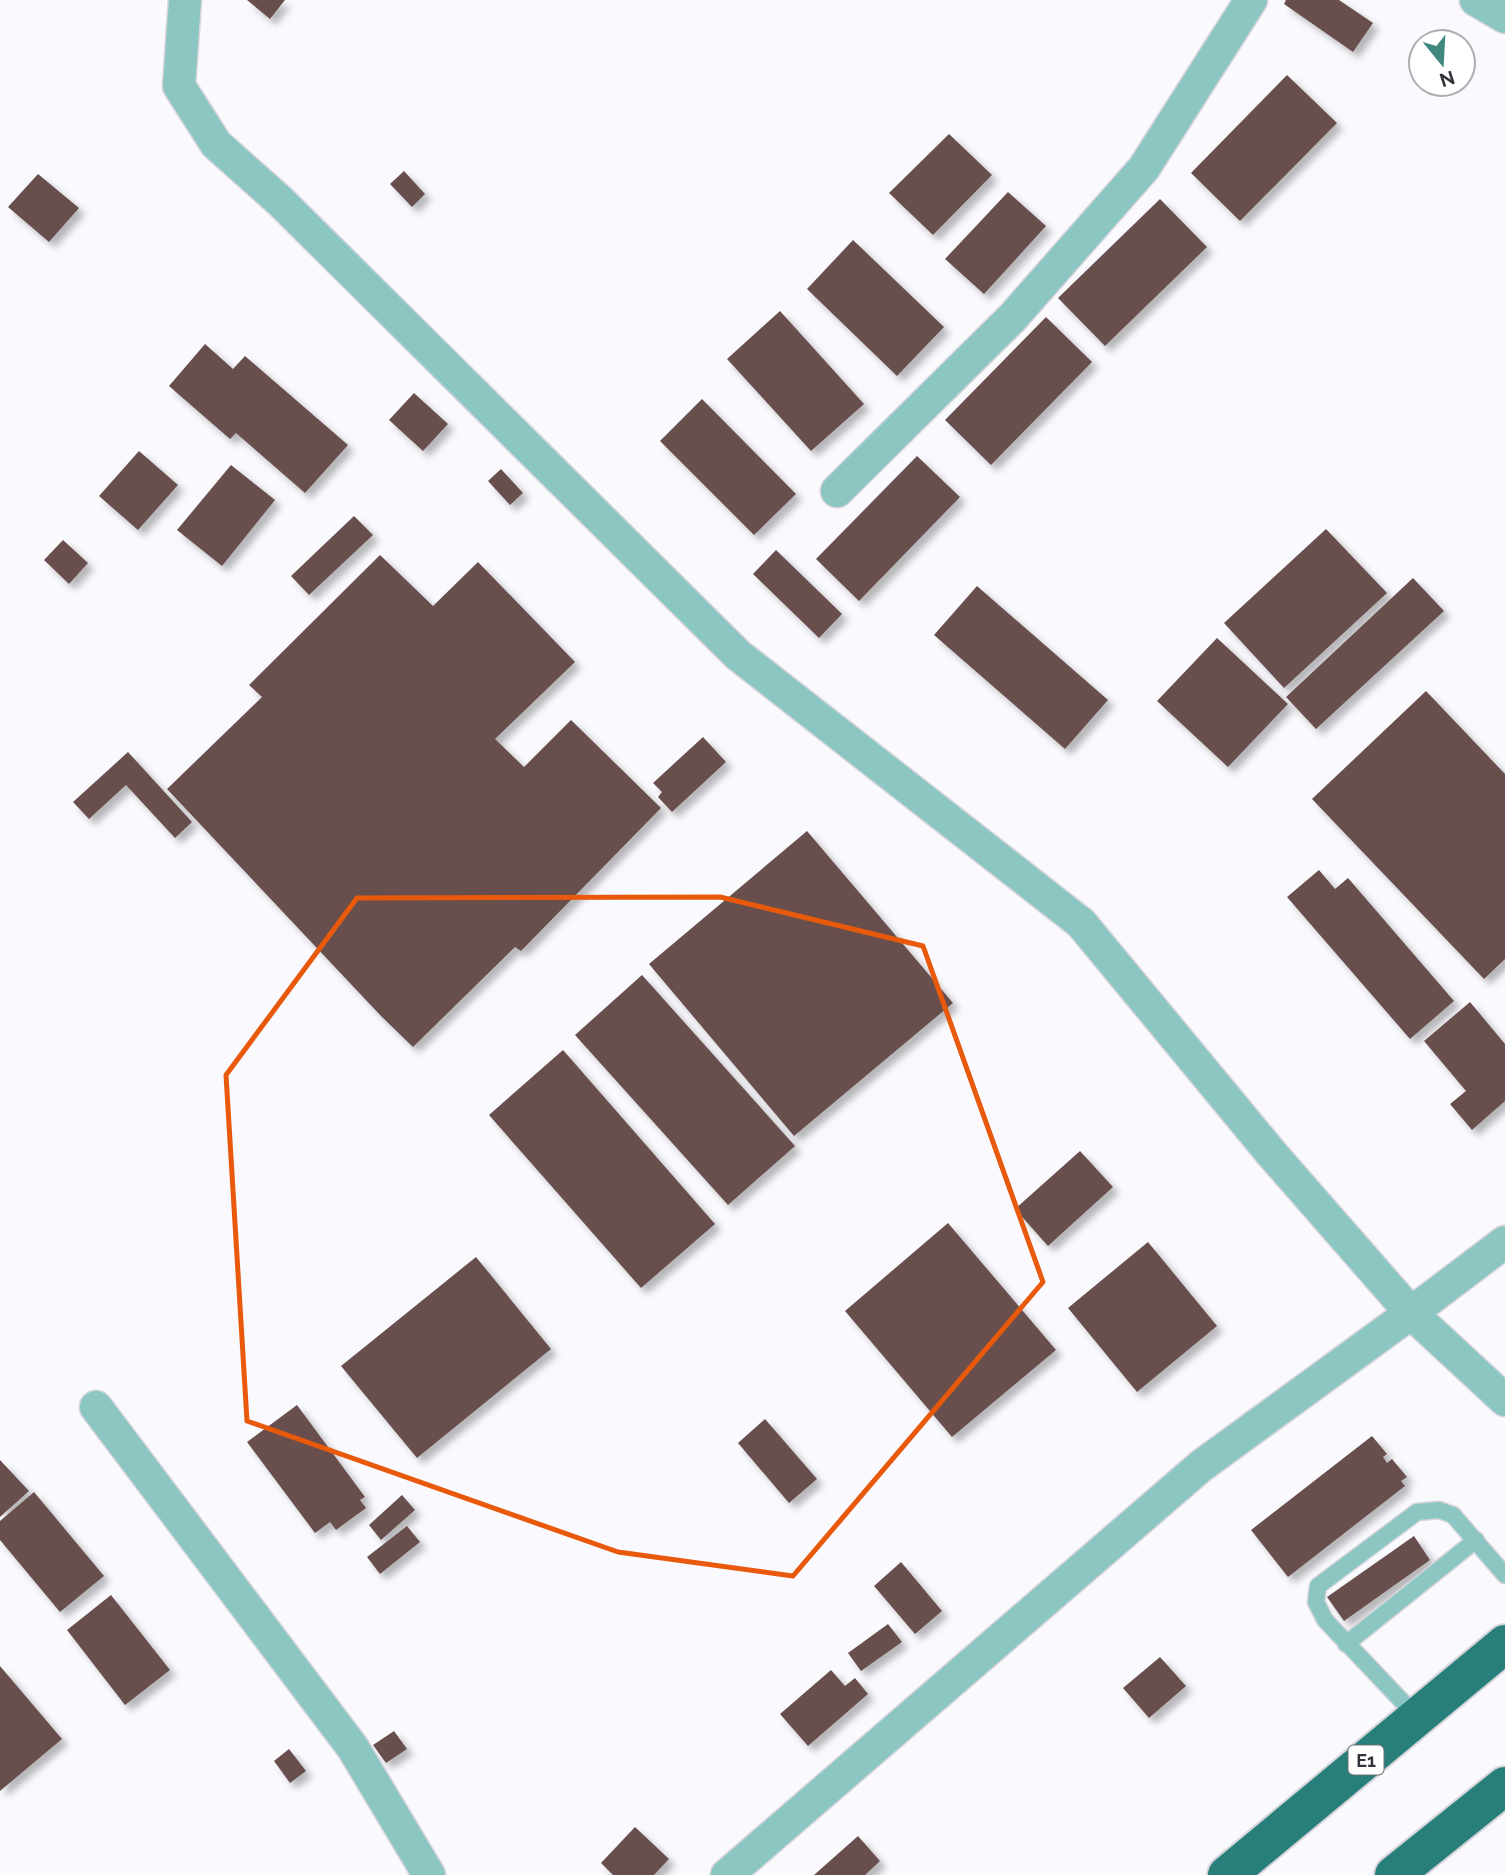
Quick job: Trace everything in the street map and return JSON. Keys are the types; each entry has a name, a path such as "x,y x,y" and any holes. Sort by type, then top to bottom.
{"highway":[{"name":"E1","path":"1227,1875 1505,1644"},
{"path":"1394,1875 1505,1786"}],"street":[{"path":"185,0 179,86 216,144 280,201 738,655 1081,923 1272,1154 1411,1314 1505,1399"},
{"path":"838,491 1013,317 1144,168 1251,0"},
{"path":"1476,0 1505,17"},
{"path":"727,1875 1201,1466 1411,1314 1505,1242"},
{"path":"96,1407 352,1748 429,1875"}],"lane":[{"path":"1417,1717 1346,1644 1320,1611 1316,1602 1318,1586 1418,1512 1439,1510 1453,1515 1505,1575"},
{"path":"1346,1644 1476,1540"}],"highlighted area":[{"path":"720,897 923,946 1043,1282 793,1576 618,1552 247,1421 226,1075 357,898"}],"building":[{"path":"247,0 285,0 270,19"},
{"path":"1286,0 1339,0 1373,23 1353,52 1284,4"},
{"path":"1287,75 1337,123 1240,221 1191,173"},
{"path":"949,134 992,175 933,235 889,193"},
{"path":"404,171 425,194 412,207 390,184"},
{"path":"38,174 79,208 49,242 8,207"},
{"path":"1008,192 1046,226 984,294 945,259"},
{"path":"1160,199 1207,247 1105,346 1058,298"},
{"path":"853,240 944,327 897,376 807,289"},
{"path":"780,311 864,404 811,451 727,359"},
{"path":"1046,317 1092,362 991,465 945,420"},
{"path":"205,344 233,369 245,356 348,445 305,493 236,433 230,439 169,386"},
{"path":"414,393 448,424 423,451 389,420"},
{"path":"702,399 796,494 754,535 660,441"},
{"path":"139,451 178,485 138,530 99,496"},
{"path":"917,456 960,497 859,601 816,559"},
{"path":"231,465 275,500 222,566 177,530"},
{"path":"501,469 523,493 510,505 488,481"},
{"path":"354,516 373,535 309,595 291,576"},
{"path":"1326,529 1387,593 1284,688 1224,623"},
{"path":"63,540 88,563 69,584 44,560"},
{"path":"776,550 842,614 819,638 753,574"},
{"path":"380,555 433,606 478,562 575,662 495,739 524,767 571,720 661,808 521,951 515,947 413,1047 167,789 262,697 249,685"},
{"path":"1413,578 1444,611 1316,729 1286,697"},
{"path":"977,586 1108,700 1065,749 934,635"},
{"path":"1217,638 1288,704 1228,767 1157,701"},
{"path":"1426,691 1505,774 1505,959 1484,979 1312,799"},
{"path":"703,737 726,762 672,812 658,797 662,792 653,783"},
{"path":"128,752 192,822 175,838 126,785 89,819 73,802"},
{"path":"807,831 953,1003 794,1136 649,964"},
{"path":"1319,870 1335,889 1348,878 1454,1001 1410,1039 1287,897"},
{"path":"642,975 795,1146 728,1205 575,1035"},
{"path":"1470,1002 1505,1044 1505,1101 1472,1130 1450,1104 1466,1091 1424,1041"},
{"path":"563,1050 715,1224 641,1288 489,1115"},
{"path":"1080,1151 1113,1187 1048,1246 1015,1209"},
{"path":"948,1223 1056,1350 952,1437 845,1311"},
{"path":"1148,1242 1217,1326 1137,1392 1068,1308"},
{"path":"476,1257 551,1349 417,1458 341,1366"},
{"path":"297,1405 365,1497 360,1500 366,1508 336,1530 330,1522 315,1533 247,1442"},
{"path":"765,1419 817,1479 789,1503 738,1443"},
{"path":"1372,1436 1387,1454 1383,1457 1387,1463 1392,1459 1407,1477 1401,1481 1405,1486 1288,1577 1251,1530"},
{"path":"0,1460 29,1491 0,1517"},
{"path":"34,1492 104,1576 60,1612 0,1540 0,1521"},
{"path":"402,1495 415,1510 381,1540 369,1525"},
{"path":"407,1526 420,1542 380,1574 367,1557"},
{"path":"1414,1536 1430,1560 1344,1621 1327,1597"},
{"path":"901,1562 942,1611 915,1634 874,1586"},
{"path":"111,1595 170,1670 125,1705 67,1630"},
{"path":"888,1624 902,1642 861,1671 848,1653"},
{"path":"1160,1657 1186,1686 1149,1718 1123,1688"},
{"path":"0,1666 62,1739 0,1791"},
{"path":"831,1670 845,1686 855,1678 868,1694 808,1746 780,1714"},
{"path":"394,1731 407,1749 386,1763 373,1745"},
{"path":"289,1749 306,1771 290,1783 274,1761"},
{"path":"635,1827 669,1859 654,1875 613,1875 601,1863"},
{"path":"858,1836 880,1861 865,1875 814,1875"}]}
